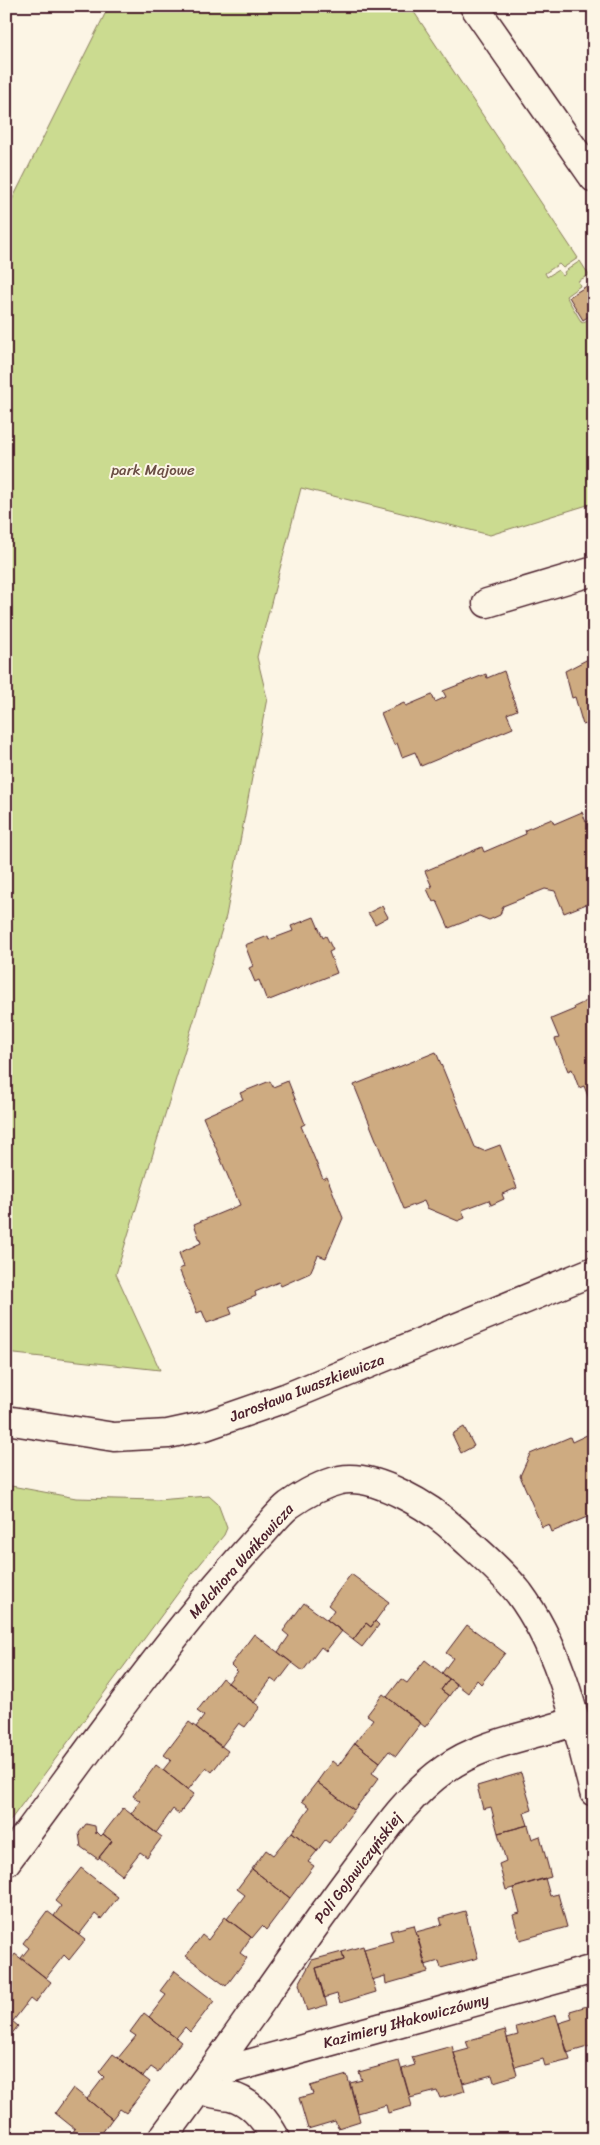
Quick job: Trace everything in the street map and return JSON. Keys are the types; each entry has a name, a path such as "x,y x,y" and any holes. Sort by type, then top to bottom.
{"street":[{"path":"474,6 594,178"},
{"path":"487,603 594,571"},
{"name":"Jarosława Iwaszkiewicza","path":"6,1420 114,1437 168,1434 205,1426 285,1398 594,1271"},
{"name":"Melchiora Wańkowicza","path":"6,1862 182,1626 234,1564 287,1506 314,1490 342,1480 372,1483 406,1495 444,1520 518,1592 542,1630 561,1675 576,1722 594,1792"},
{"name":"Poli Gojawiczyńskiej","path":"162,2139 219,2062 314,1926 399,1813 421,1788 446,1768 473,1753 576,1722"},
{"name":"Kazimiery Iłłakowiczówny","path":"219,2062 230,2069 594,1970"},
{"path":"199,2089 211,2095 231,2096 248,2104 260,2115 276,2139"}],"green space":[{"name":"park Majowe","path":"109,6 410,6 578,258 563,268 559,264 545,273 547,277 558,270 563,276 564,272 580,261 589,275 578,281 580,286 566,296 582,323 594,316 594,503 490,535 301,488 257,657 267,698 226,916 116,1274 160,1370 6,1353 6,212"},
{"path":"6,1485 76,1498 157,1500 209,1496 218,1504 227,1528 224,1535 192,1574 6,1826"}],"building":[{"path":"593,282 594,313 583,320 569,297"},
{"path":"594,656 594,734 591,735 586,724 583,725 575,697 572,698 565,671"},
{"path":"504,671 517,710 507,714 513,728 421,766 415,752 402,757 397,743 394,745 381,713 404,703 406,706 432,695 435,702 446,697 443,691 486,674 487,678"},
{"path":"582,812 586,822 591,820 594,827 594,901 564,913 555,891 545,889 503,906 500,915 489,920 479,916 449,928 437,901 433,902 427,889 432,887 425,871 482,847 484,852 526,834 525,830 552,819 554,824"},
{"path":"382,906 388,917 375,924 368,913"},
{"path":"314,917 323,938 326,936 333,950 329,952 337,973 267,1001 259,980 255,982 249,968 253,966 245,945 268,936 269,940 293,931 291,926"},
{"path":"589,1000 590,1003 594,1001 594,1111 584,1086 579,1088 572,1069 568,1071 555,1039 559,1038 551,1019 575,1009 574,1007"},
{"path":"436,1052 475,1147 484,1151 500,1145 517,1188 502,1194 504,1199 491,1205 489,1200 462,1210 465,1218 458,1221 427,1208 424,1201 404,1209 354,1085"},
{"path":"270,1081 273,1087 288,1081 305,1124 301,1126 323,1179 327,1177 343,1218 326,1258 318,1255 310,1273 281,1286 279,1282 255,1292 256,1296 229,1307 232,1314 207,1323 202,1311 197,1313 179,1269 184,1267 179,1253 201,1243 194,1224 240,1205 203,1117 243,1099 240,1093"},
{"path":"464,1427 474,1446 461,1453 452,1434"},
{"path":"594,1427 594,1514 552,1532 549,1524 542,1527 520,1476 530,1454 570,1437 572,1442 589,1434 587,1430"},
{"path":"351,1574 389,1602 371,1627 366,1623 353,1640 327,1620 334,1610 328,1605"},
{"path":"304,1603 342,1631 326,1651 321,1647 303,1671 278,1652 289,1636 283,1631"},
{"path":"375,1621 379,1625 362,1647 353,1640 366,1623 371,1627"},
{"path":"467,1625 505,1653 481,1684 477,1680 468,1693 442,1673 453,1658 446,1653"},
{"path":"254,1634 292,1663 277,1683 271,1679 254,1703 228,1683 237,1671 231,1665"},
{"path":"425,1660 449,1679 441,1690 449,1696 425,1727 387,1697 401,1679 407,1683"},
{"path":"222,1678 260,1707 245,1727 239,1723 221,1747 196,1727 204,1716 197,1711"},
{"path":"449,1679 457,1685 449,1696 441,1690"},
{"path":"383,1694 421,1723 396,1756 389,1751 380,1762 355,1743 373,1719 367,1715"},
{"path":"189,1722 228,1751 212,1772 206,1767 188,1790 163,1770 171,1760 164,1755"},
{"path":"355,1743 380,1762 372,1773 379,1778 354,1810 317,1782 332,1761 338,1766"},
{"path":"156,1765 194,1794 179,1814 173,1809 156,1833 131,1814 140,1801 133,1796"},
{"path":"521,1773 532,1810 524,1813 528,1825 498,1833 491,1807 483,1809 477,1786"},
{"path":"317,1782 354,1810 329,1843 325,1840 317,1851 292,1832 310,1807 302,1801"},
{"path":"123,1808 162,1837 147,1857 140,1852 122,1875 99,1857 112,1841 103,1834"},
{"path":"86,1824 95,1826 96,1834 97,1832 101,1836 103,1834 112,1841 98,1859 81,1847 79,1833"},
{"path":"528,1825 532,1839 540,1836 551,1877 506,1890 499,1864 506,1861 498,1833"},
{"path":"292,1832 317,1851 308,1862 314,1866 290,1898 252,1869 266,1850 273,1855"},
{"path":"81,1868 118,1897 101,1919 95,1914 79,1935 54,1916 61,1906 55,1901"},
{"path":"252,1869 290,1898 266,1930 262,1926 252,1938 227,1919 245,1895 237,1889"},
{"path":"545,1878 550,1896 558,1894 567,1927 520,1940 513,1915 520,1913 513,1888"},
{"path":"47,1911 85,1940 69,1960 64,1955 46,1978 21,1958 29,1948 23,1943"},
{"path":"465,1911 478,1958 441,1968 439,1961 425,1965 416,1932 442,1925 440,1918"},
{"path":"225,1917 251,1937 240,1953 247,1958 226,1986 186,1956 202,1935 208,1940"},
{"path":"414,1925 428,1972 386,1984 385,1976 372,1980 364,1949 393,1941 390,1931"},
{"path":"363,1946 376,1992 340,2003 337,1994 324,1998 316,1968 344,1960 342,1952"},
{"path":"342,1952 344,1960 316,1968 327,2005 307,2011 299,1984 312,1960"},
{"path":"15,1954 51,1982 35,2003 30,1999 13,2021 6,2016 6,1966"},
{"path":"175,1971 214,2001 190,2032 185,2027 176,2038 149,2017 166,1995 160,1991"},
{"path":"594,2004 594,2045 567,2053 559,2023 572,2019 570,2011"},
{"path":"144,2013 181,2042 158,2072 151,2067 143,2077 118,2058 136,2036 130,2032"},
{"path":"556,2015 570,2060 545,2066 543,2059 515,2067 507,2038 518,2035 516,2027"},
{"path":"6,2016 18,2026 6,2041"},
{"path":"505,2030 517,2075 494,2082 492,2075 463,2083 454,2053 469,2049 466,2041"},
{"path":"452,2046 465,2091 440,2098 437,2091 410,2098 402,2069 415,2065 412,2057"},
{"path":"113,2054 150,2082 126,2113 120,2109 112,2119 87,2099 104,2077 99,2072"},
{"path":"399,2061 412,2106 388,2113 386,2105 358,2113 350,2083 362,2080 359,2072"},
{"path":"347,2075 360,2121 338,2128 335,2121 308,2129 299,2098 313,2094 310,2086"},
{"path":"73,2088 112,2119 99,2137 101,2139 68,2139 75,2129 55,2113"}]}
